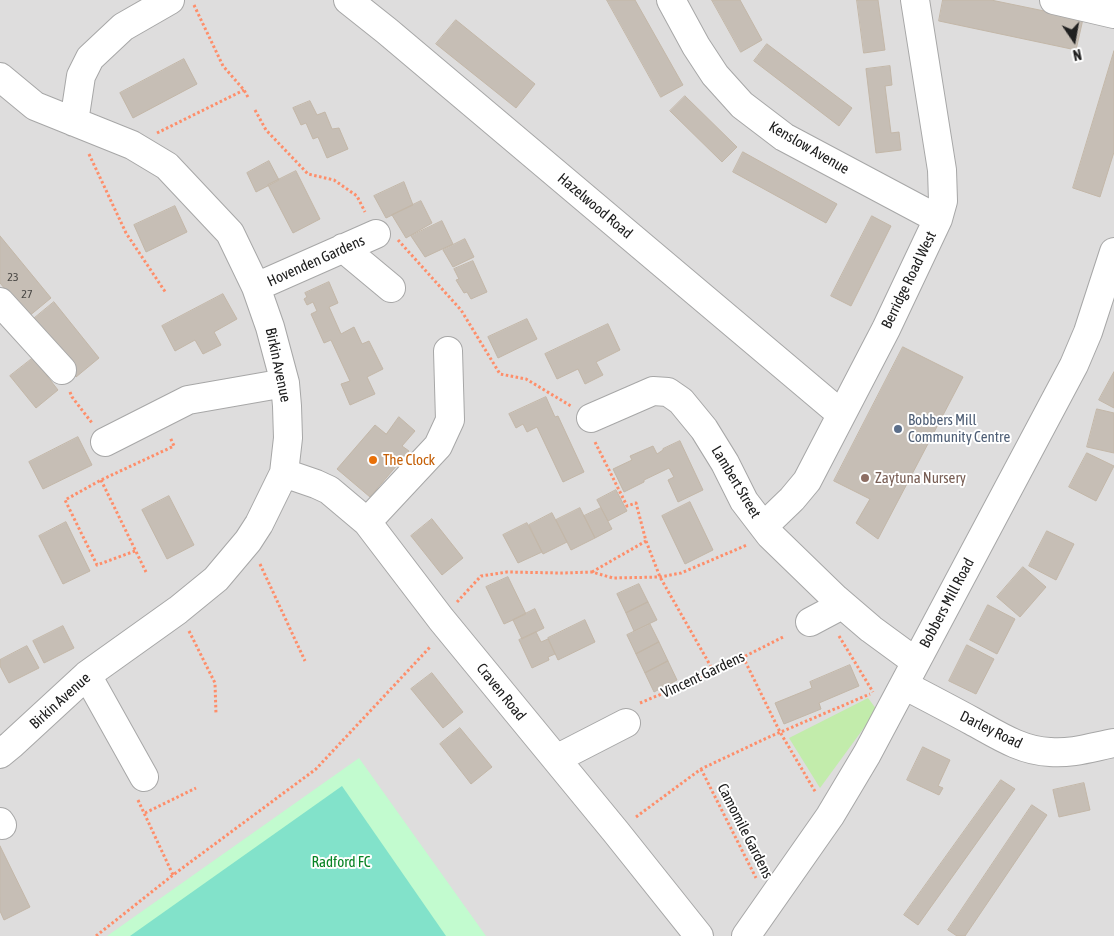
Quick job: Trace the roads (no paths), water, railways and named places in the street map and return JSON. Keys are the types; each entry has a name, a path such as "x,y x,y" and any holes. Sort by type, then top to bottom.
{"street":[{"path":"74,122 81,76 90,58 122,27 170,0"},
{"name":"Hazelwood Road","path":"348,0 841,414"},
{"name":"Kenslow Avenue","path":"671,0 696,46 715,75 742,105 784,137 938,219"},
{"name":"Berridge Road West","path":"767,531 807,481 886,329 938,219 943,201 942,170 915,0"},
{"path":"1054,0 1114,14"},
{"name":"Birkin Avenue","path":"0,76 35,106 132,145 167,166 230,233 256,287 270,327 285,383 288,438 284,474 259,524 248,541 216,579 178,610 87,675 4,741"},
{"name":"Hovenden Gardens","path":"256,287 376,234"},
{"path":"343,248 391,288"},
{"name":"Bobbers Mill Road","path":"746,936 830,816 867,754 1074,365 1088,332 1114,252"},
{"path":"0,302 62,370"},
{"path":"367,522 438,446 450,420 448,350"},
{"path":"105,442 188,400 285,383"},
{"name":"Lambert Street","path":"585,421 653,391 668,392 681,401 704,429 744,501 826,613 910,674"},
{"name":"Craven Road","path":"284,474 329,490 367,522 444,623 699,936"},
{"name":"Darley Road","path":"910,674 972,721 1000,738 1031,749 1064,752 1114,743"},
{"path":"87,675 144,777"},
{"path":"556,759 632,714"}],"place":[{"name":"Bobbers Mill Community Centre","path":"898,429"},
{"name":"The Clock","path":"373,460"},
{"name":"Zaytuna Nursery","path":"865,478"}],"park label":[{"name":"Radford FC","path":"341,862"}]}
